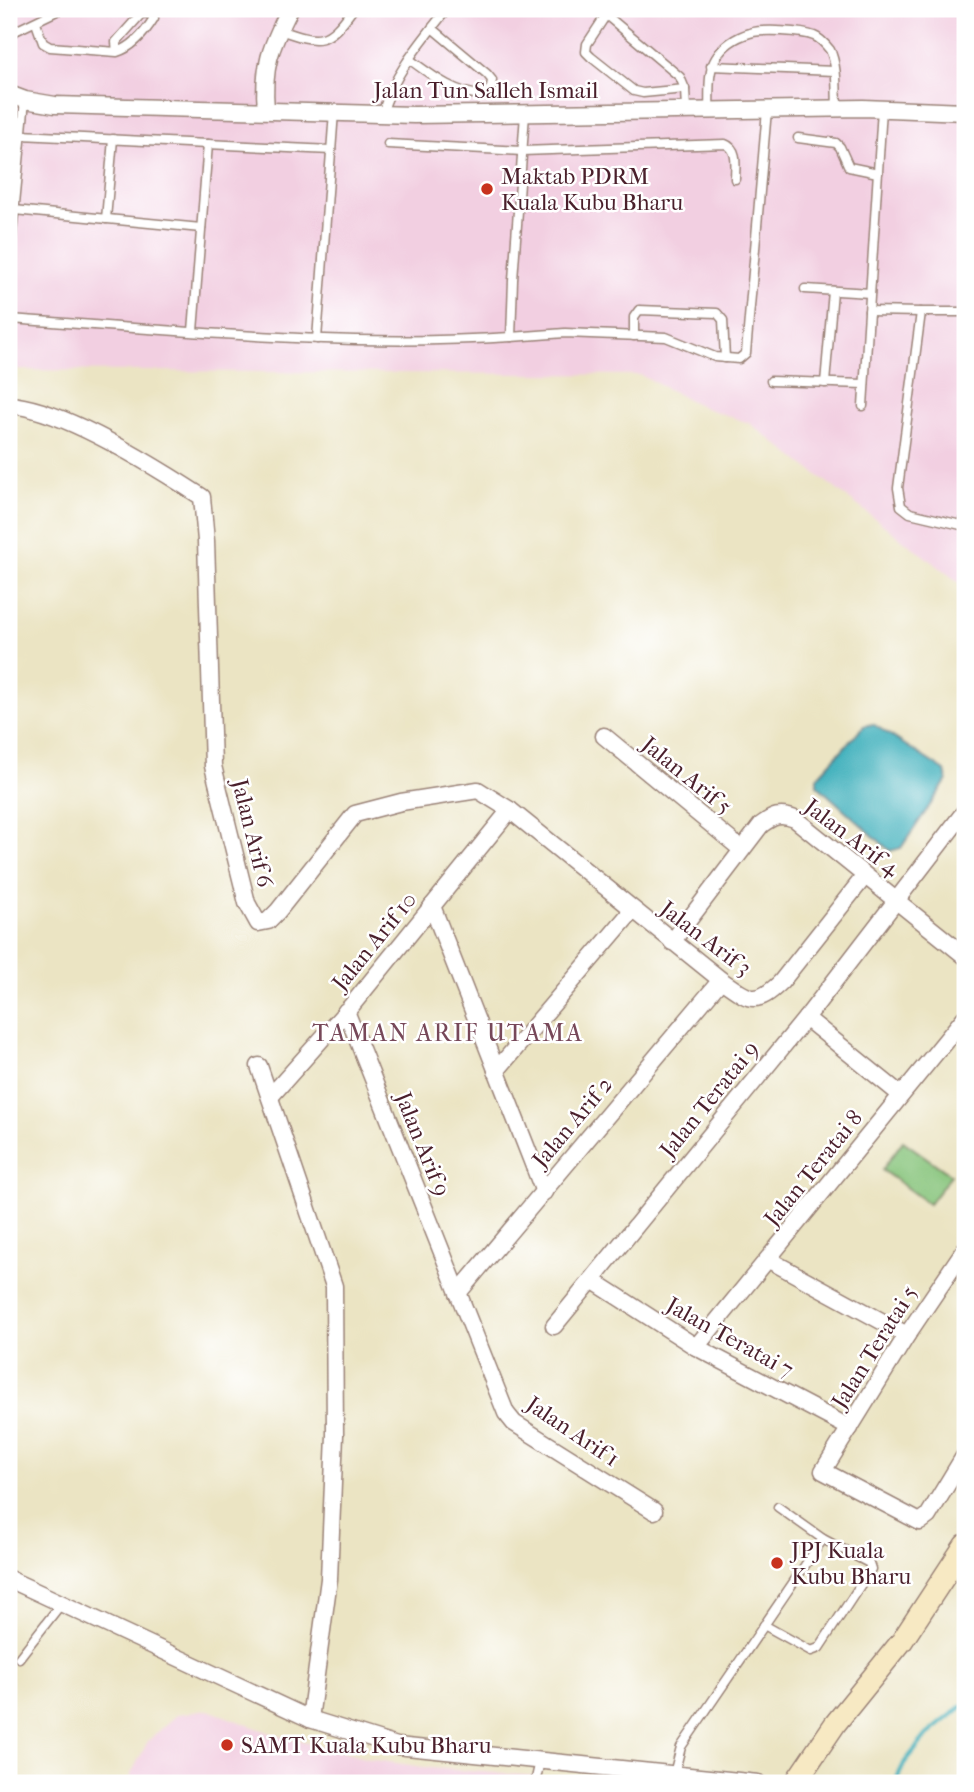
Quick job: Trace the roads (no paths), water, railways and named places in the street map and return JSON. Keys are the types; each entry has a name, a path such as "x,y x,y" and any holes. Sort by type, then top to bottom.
{"main road":[{"path":"795,1783 835,1724 902,1641 965,1545"}],"street":[{"path":"266,110 266,65 290,9"},
{"name":"Jalan Tun Salleh Ismail","path":"9,94 25,100 55,105 382,114 837,109 965,112"},
{"name":"Jalan Arif 6","path":"9,405 52,414 122,450 202,497 206,541 213,766 247,903 258,923 268,920 278,911 355,814 401,802 478,790 510,810 632,911"},
{"name":"Jalan Arif 5","path":"604,736 741,849"},
{"name":"Jalan Arif 10","path":"270,1097 345,1012 510,810"},
{"name":"Jalan Teratai 9","path":"554,1325 806,1018 965,811"},
{"name":"Jalan Arif 4","path":"672,942 761,825 771,817 782,814 794,819 965,956"},
{"name":"Jalan Arif 3","path":"632,911 743,996 765,998 781,982 864,877"},
{"path":"432,906 544,1192"},
{"path":"496,1071 632,911"},
{"name":"Jalan Arif 2","path":"458,1293 720,980"},
{"name":"Jalan Arif 9","path":"345,1012 458,1293"},
{"name":"Jalan Teratai 8","path":"696,1348 965,1017"},
{"path":"806,1018 901,1095"},
{"path":"259,1066 334,1286 335,1436 328,1579 310,1719"},
{"name":"Jalan Teratai 5","path":"965,1249 906,1335 823,1471 920,1522 928,1516 965,1455"},
{"path":"769,1259 906,1335"},
{"name":"Jalan Teratai 7","path":"592,1280 696,1348 850,1428"},
{"name":"Jalan Arif 1","path":"458,1293 506,1413 514,1423 654,1511"},
{"path":"9,1579 310,1719 397,1746 758,1783"}],"lane":[{"path":"9,34 60,9"},
{"path":"280,30 308,40 321,39 341,25 354,9"},
{"path":"382,114 393,83 447,9"},
{"path":"685,89 643,93 634,91 591,57 586,52 587,44 602,12 680,77 685,89 686,111"},
{"path":"36,23 43,43 50,47 117,52 127,48 142,34 154,18 150,13 141,14 125,31 116,42 117,52"},
{"path":"409,59 451,87 474,95 484,95 491,88 492,80 487,74 432,28"},
{"path":"709,111 711,66 733,40 752,32 814,36 831,52 837,109"},
{"path":"711,66 835,71"},
{"path":"9,266 25,100"},
{"path":"863,406 882,109"},
{"path":"9,319 317,340 456,340 565,332 666,337 715,357 739,359 746,353 767,110"},
{"path":"317,340 334,112"},
{"path":"511,337 525,114"},
{"path":"21,135 331,150"},
{"path":"798,138 836,143 849,167 878,173"},
{"path":"106,219 113,139"},
{"path":"193,331 208,144"},
{"path":"388,144 522,151 725,144 734,152 734,179"},
{"path":"14,210 201,228"},
{"path":"805,289 870,293"},
{"path":"825,383 833,291"},
{"path":"634,336 634,317 639,310 717,313 723,320 725,358"},
{"path":"869,311 965,312"},
{"path":"921,312 898,498 901,506 910,513 961,525 965,518"},
{"path":"771,381 864,384"},
{"path":"764,1625 811,1651 819,1648 871,1569 869,1563 823,1539 778,1507"},
{"path":"674,1774 681,1747 823,1539"},
{"path":"19,1658 61,1604"},
{"path":"535,1783 540,1760"}],"water":[{"path":"873,724 945,771 947,780 901,848 890,851 817,785 817,777 864,726"}],"waterway":[{"path":"895,1783 905,1762 927,1735 965,1704"}],"place":[{"name":"Maktab PDRM Kuala Kubu Bharu","path":"487,189"},
{"name":"JPJ Kuala Kubu Bharu","path":"777,1563"},
{"name":"SAMT Kuala Kubu Bharu","path":"227,1745"}],"district":[{"name":"TAMAN ARIF UTAMA","path":"448,1033"}]}
